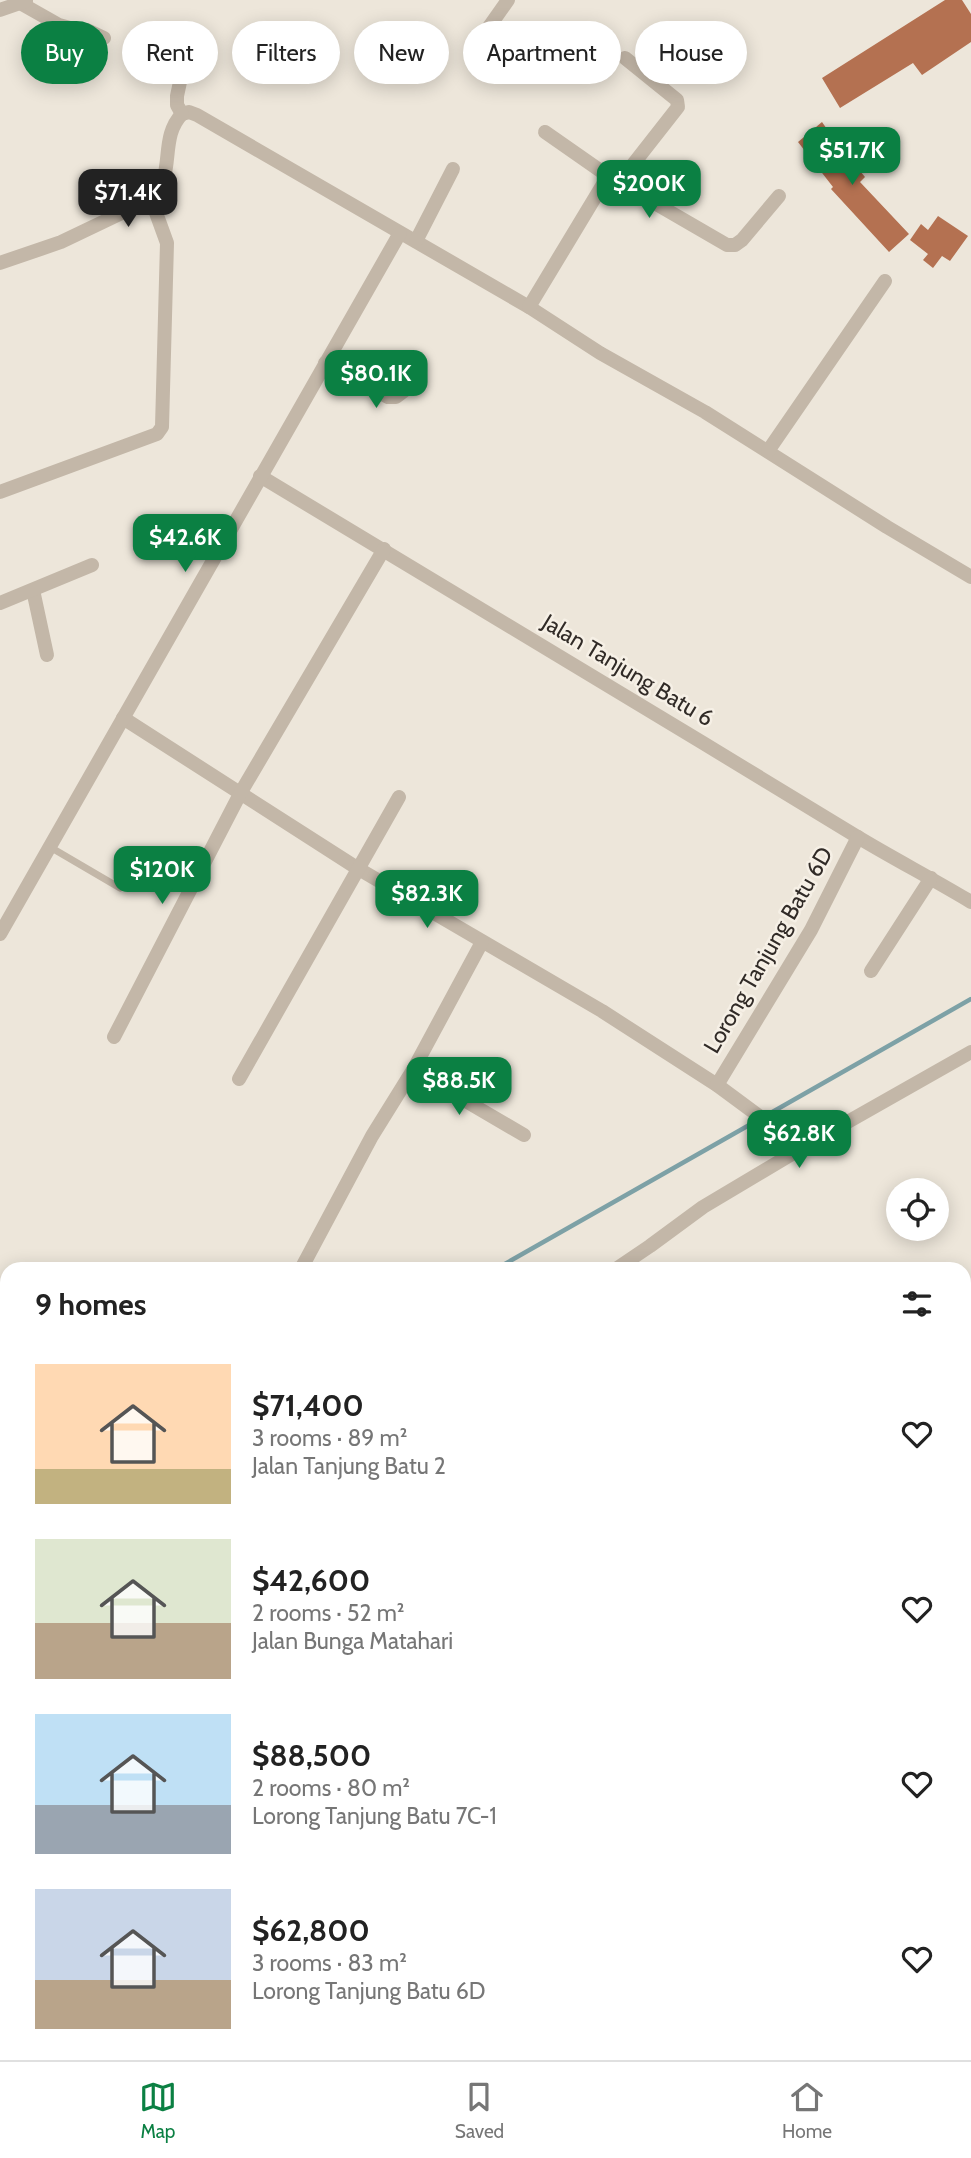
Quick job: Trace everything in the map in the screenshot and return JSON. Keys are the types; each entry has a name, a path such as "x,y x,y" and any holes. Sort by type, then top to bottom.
{"street":[{"path":"493,21 508,0"},
{"path":"0,10 24,2 53,21"},
{"path":"529,307 614,179 678,107 677,100 625,58"},
{"path":"180,84 177,106 181,114"},
{"path":"0,263 61,242 150,199 160,191 164,181 172,128 181,114 189,112 529,307 600,353 705,412 971,577"},
{"path":"545,132 614,179 727,245 742,240 779,197"},
{"path":"416,241 453,169"},
{"path":"0,492 157,433 162,427 167,243 150,199"},
{"path":"0,934 400,233"},
{"path":"768,451 885,281"},
{"path":"324,363 388,397 396,397 404,391 413,376"},
{"name":"Jalan Tanjung Batu 6","path":"260,477 858,837 971,902"},
{"path":"114,1037 240,792 384,550"},
{"path":"0,603 92,565"},
{"path":"33,590 47,655"},
{"path":"123,718 357,868 602,1011 717,1085 786,1136 798,1151"},
{"path":"239,1079 399,797"},
{"name":"Lorong Tanjung Batu 6D","path":"717,1085 811,930 858,837"},
{"path":"871,971 931,877"},
{"path":"305,1262 372,1136 412,1070 482,942"},
{"path":"626,1262 703,1208 971,1052"},
{"path":"412,1070 524,1135"}],"lane":[{"path":"50,847 120,888"}],"building":[{"path":"945,0 962,0 971,14 971,42 922,75 913,63 840,108 822,78"},
{"path":"822,122 854,168 856,166 865,177 860,182 909,234 889,252 831,189 833,187 798,142"},
{"path":"938,216 968,236 950,261 942,256 933,268 923,260 928,254 910,240 921,224 928,230"}],"waterway":[{"path":"508,1262 971,999"}]}
